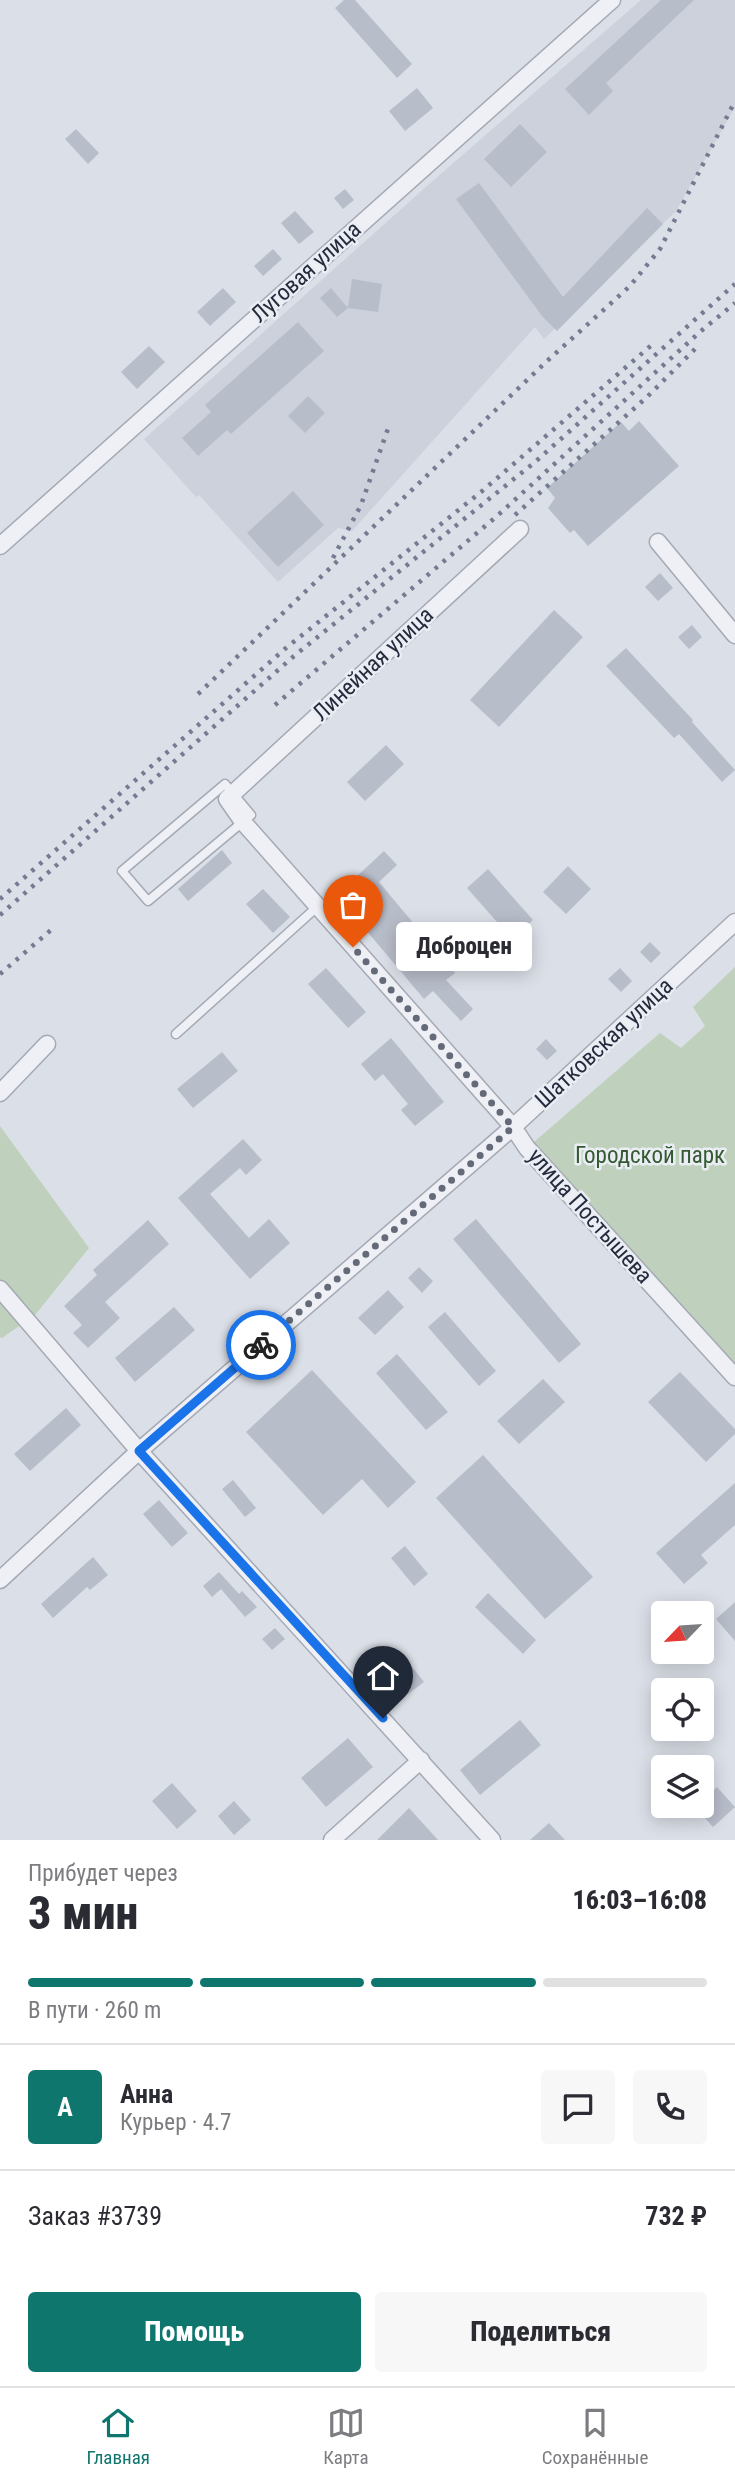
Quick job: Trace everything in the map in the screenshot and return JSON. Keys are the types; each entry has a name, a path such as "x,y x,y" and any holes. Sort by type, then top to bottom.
{"street":[{"name":"Луговая улица","path":"0,546 612,0"},
{"name":"Линейная улица","path":"230,796 520,529"},
{"path":"658,542 735,635"},
{"name":"улица Постышева","path":"230,796 243,821 317,907 513,1127 527,1148 735,1377"},
{"name":"Шатковская улица","path":"0,1580 139,1451 513,1127 735,922"},
{"path":"0,1093 47,1044"},
{"path":"0,1289 139,1451 492,1840"},
{"path":"332,1840 421,1760"}],"lane":[{"path":"230,796 225,784 122,871 148,901 243,821"},
{"path":"176,1034 317,907"}],"shaded area":[{"path":"641,0 735,0 735,107 676,211 544,339 535,327 352,531 338,528 278,582 144,439 428,185"}],"green space":[{"name":"Городской парк","path":"735,967 735,1377 527,1148 660,1033 681,1048 705,1026 693,1007"},
{"path":"0,1126 89,1248 35,1315 2,1338 0,1337"}],"building":[{"path":"344,0 355,0 412,64 397,78 335,8"},
{"path":"661,0 694,0 606,83 613,91 589,115 565,89"},
{"path":"417,88 433,108 405,131 389,111"},
{"path":"520,124 547,152 511,187 484,159"},
{"path":"76,129 99,153 88,164 65,139"},
{"path":"479,183 563,297 647,208 663,224 557,331 542,316 456,199"},
{"path":"345,189 354,200 343,209 334,198"},
{"path":"295,211 314,232 299,244 281,223"},
{"path":"273,249 282,259 263,276 254,266"},
{"path":"352,279 382,284 378,312 348,308"},
{"path":"223,288 236,302 210,326 197,312"},
{"path":"331,288 348,308 337,317 320,298"},
{"path":"298,322 324,351 231,434 227,430 198,456 182,438 211,412 205,405"},
{"path":"149,346 165,362 137,389 121,372"},
{"path":"308,396 325,413 305,433 288,416"},
{"path":"639,421 679,466 588,546 574,530 570,533 548,508 555,498 547,488 621,422 629,431"},
{"path":"293,491 324,525 278,567 247,533"},
{"path":"660,573 673,588 658,601 645,587"},
{"path":"554,610 583,637 499,727 470,700"},
{"path":"692,625 702,637 689,649 678,637"},
{"path":"626,648 735,770 722,782 679,734 674,738 606,666"},
{"path":"386,745 404,764 365,801 347,782"},
{"path":"222,850 232,863 188,901 178,889"},
{"path":"384,851 397,865 379,882 455,973 446,980 473,1009 461,1021 433,991 424,999 360,923 365,919 340,892"},
{"path":"568,866 591,889 566,914 543,892"},
{"path":"488,869 533,920 512,939 467,888"},
{"path":"263,889 290,917 273,933 246,904"},
{"path":"650,942 661,953 651,963 640,952"},
{"path":"326,968 366,1012 348,1028 308,984"},
{"path":"620,968 632,981 621,992 608,979"},
{"path":"391,1038 444,1102 415,1126 401,1110 408,1104 383,1074 375,1081 361,1064"},
{"path":"546,1039 557,1051 547,1060 536,1049"},
{"path":"222,1052 238,1071 193,1108 177,1089"},
{"path":"243,1139 262,1160 246,1175 240,1168 210,1194 249,1238 269,1219 290,1243 250,1279 178,1198"},
{"path":"476,1219 581,1344 559,1363 453,1239"},
{"path":"148,1220 169,1244 105,1302 120,1318 88,1348 73,1333 82,1325 64,1306 97,1275 93,1270"},
{"path":"419,1267 433,1281 422,1293 408,1278"},
{"path":"388,1290 404,1307 375,1335 358,1318"},
{"path":"174,1307 195,1330 135,1382 115,1358"},
{"path":"445,1312 496,1371 479,1386 428,1327"},
{"path":"397,1354 448,1412 426,1430 376,1373"},
{"path":"312,1370 416,1482 388,1508 362,1479 323,1515 246,1432"},
{"path":"680,1372 735,1429 735,1434 706,1462 648,1402"},
{"path":"543,1379 565,1402 519,1444 497,1421"},
{"path":"66,1408 81,1425 30,1471 14,1454"},
{"path":"483,1455 593,1577 545,1619 436,1498"},
{"path":"233,1480 256,1508 245,1517 222,1489"},
{"path":"735,1483 735,1525 701,1555 708,1563 684,1584 656,1553"},
{"path":"159,1500 188,1533 172,1547 143,1514"},
{"path":"405,1546 428,1574 414,1586 391,1558"},
{"path":"93,1557 108,1575 90,1590 87,1587 53,1618 41,1604"},
{"path":"219,1572 239,1594 242,1591 257,1607 245,1617 221,1589 212,1597 203,1586"},
{"path":"488,1593 536,1640 523,1654 475,1607"},
{"path":"735,1602 735,1641 716,1619"},
{"path":"275,1628 285,1639 272,1650 262,1639"},
{"path":"409,1663 424,1682 399,1701 385,1682"},
{"path":"520,1720 541,1745 480,1795 460,1770"},
{"path":"348,1738 373,1767 326,1807 301,1778"},
{"path":"172,1783 197,1811 177,1829 152,1801"},
{"path":"717,1787 735,1807 713,1827 705,1818 714,1818 714,1790"},
{"path":"234,1801 251,1820 234,1835 218,1816"},
{"path":"409,1808 438,1840 377,1840"},
{"path":"549,1823 565,1840 530,1840"}],"railway":[{"path":"198,694 546,362 630,286 660,249 735,101"},
{"path":"0,915 294,656 535,462 735,284"},
{"path":"275,705 497,516 735,303"},
{"path":"0,899 286,648 481,492 654,343"},
{"path":"515,515 647,397 695,349"},
{"path":"333,558 361,505 390,423"},
{"path":"0,974 51,930"}],"way so far":[{"path":"261,1345 513,1127 353,947"}],"place":[{"name":"Доброцен","path":"353,947"}],"route":[{"path":"261,1345 139,1451 383,1718"}]}
